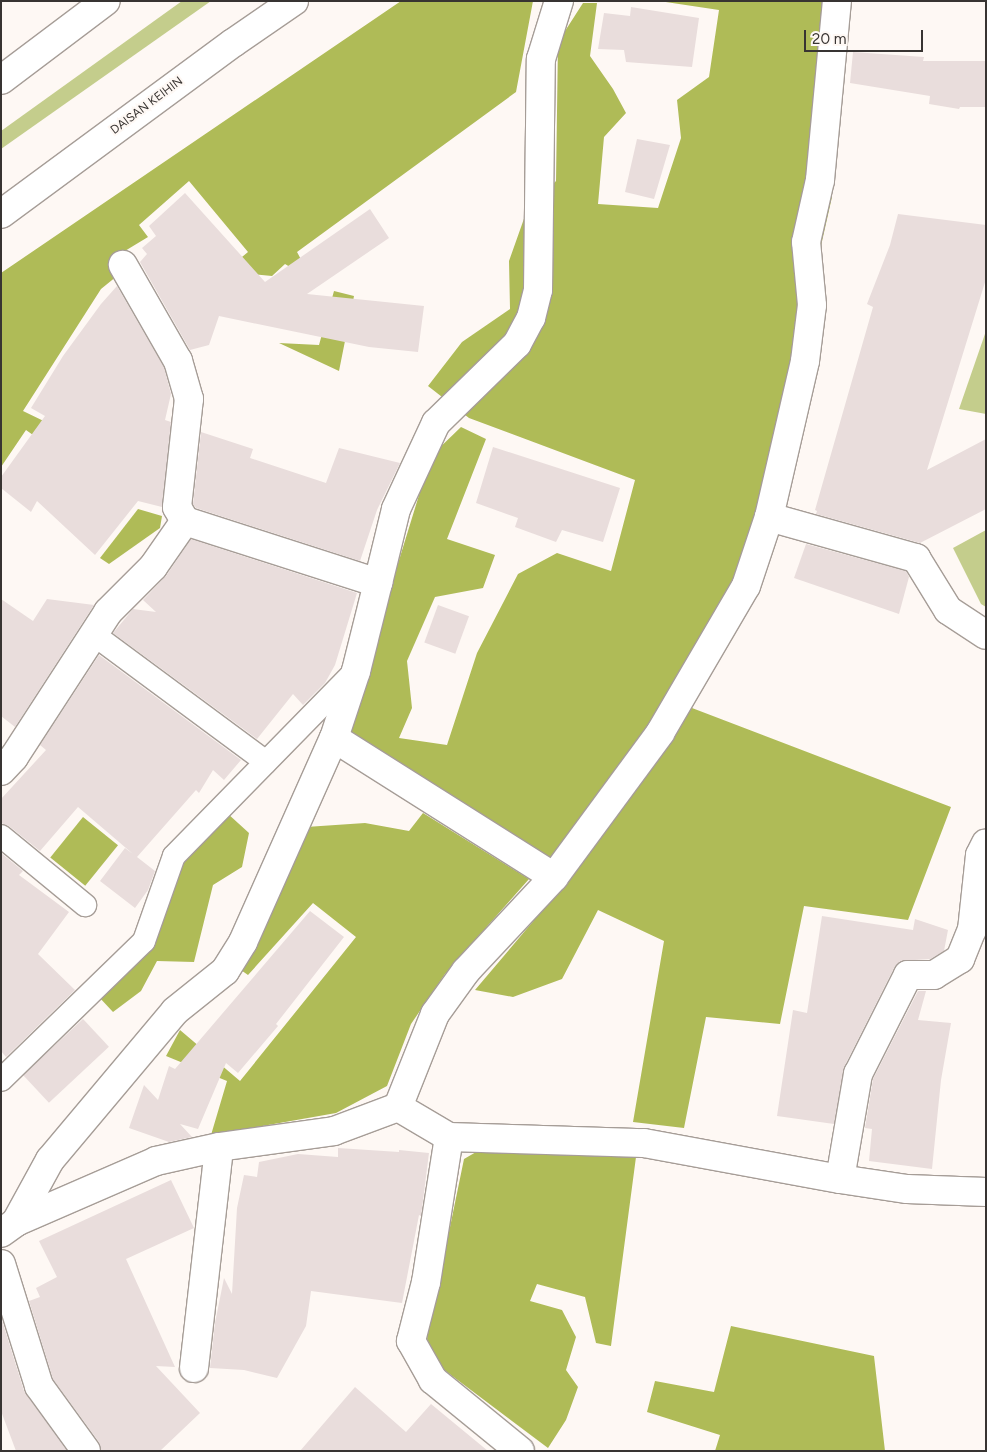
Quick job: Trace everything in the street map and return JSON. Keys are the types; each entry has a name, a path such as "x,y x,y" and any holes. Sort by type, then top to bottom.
{"main road":[{"path":"1,59 97,1"},
{"path":"1,80 106,1"},
{"name":"DAISAN KEIHIN","path":"1,214 233,43 294,1"},
{"path":"8,1227 50,1160 175,1011 225,971 243,942 334,738 356,671 396,509 436,423 517,344 531,318 538,290 541,59 559,1"},
{"path":"8,1227 156,1161 219,1147 334,1131 398,1107 435,1014 466,971 554,877 660,733 746,586 769,517 805,361 812,305 806,242 820,180 837,1"},
{"path":"123,265 178,361 189,399 177,506 185,521 378,583"},
{"path":"769,517 916,558 948,610 986,635"},
{"path":"5,758 108,612 153,567 185,521"},
{"path":"334,738 554,877"},
{"path":"840,1179 858,1074 908,975 934,976 960,959 972,930 980,855 986,843"},
{"path":"398,1107 449,1137 644,1143 840,1179 906,1189 986,1192"},
{"path":"449,1137 426,1282 410,1341 433,1380 520,1451"},
{"path":"194,1368 219,1147"},
{"path":"1,1264 39,1386 86,1451"}],"lane":[{"path":"93,634 266,762"},
{"path":"1,1080 144,941 174,856 356,671"},
{"path":"1,836 85,905"}],"green space":[{"path":"182,1 211,1 1,149 1,131"},
{"path":"401,1 533,1 516,92 297,252 312,280 285,264 272,276 239,273 213,281 248,252 189,181 139,225 148,237 110,260 117,276 101,289 23,411 54,426 61,455 26,430 1,467 1,273"},
{"path":"659,1 834,1 832,197 759,522 736,585 654,720 551,861 346,733 431,456 461,427 486,439 447,539 495,555 483,588 435,597 407,661 412,708 399,738 447,745 477,653 518,574 557,553 611,571 635,480 469,418 428,386 462,342 510,309 509,261 526,213 556,181 558,42 583,3 597,3 590,56 613,89 626,113 604,137 598,204 658,208 681,138 677,100 709,77 719,10"},
{"path":"334,291 354,296 339,371 279,343 319,345"},
{"path":"986,331 986,414 959,409"},
{"path":"138,509 162,516 160,528 109,564 100,558"},
{"path":"986,530 986,607 981,604 953,548"},
{"path":"692,708 951,807 908,920 804,906 780,1024 706,1017 684,1128 633,1122 664,941 598,910 562,979 513,997 475,990 552,899"},
{"path":"227,813 249,833 242,867 213,885 194,962 157,961 141,991 113,1012 98,996 180,858"},
{"path":"423,813 529,879 445,974 411,1024 387,1086 336,1113 211,1135 227,1081 166,1056 180,1030 240,1081 356,937 313,903 248,975 238,968 306,827 365,823 409,831"},
{"path":"83,817 118,845 85,886 50,857"},
{"path":"483,1148 636,1157 611,1346 596,1343 585,1297 537,1284 530,1301 562,1310 576,1337 566,1370 578,1387 566,1420 548,1448 443,1369 427,1339 464,1159"},
{"path":"731,1326 874,1356 885,1451 715,1451 720,1435 647,1412 655,1381 714,1392"}],"building":[{"path":"631,7 699,18 692,67 626,62 624,50 598,49 604,13 630,16"},
{"path":"853,52 924,57 923,61 986,61 986,107 960,107 959,109 929,104 930,96 850,83"},
{"path":"637,139 670,145 654,199 625,192"},
{"path":"185,193 265,282 370,209 389,238 307,294 424,306 418,352 369,347 219,316 209,345 190,350 140,262 147,254 142,248 156,236 149,226"},
{"path":"898,214 986,225 986,279 927,470 986,439 986,509 920,543 816,514 817,511 815,510 873,307 867,304 890,245"},
{"path":"117,286 164,367 171,394 165,420 171,422 162,507 138,501 95,555 37,501 31,512 1,488 1,477 45,416 31,408 63,356 101,304"},
{"path":"201,432 253,449 250,458 326,483 339,448 400,463 377,510 360,561 196,508 193,504"},
{"path":"493,447 620,488 603,542 562,530 556,542 515,527 518,518 476,503"},
{"path":"191,539 357,593 335,665 325,683 303,705 293,694 257,739 113,633 133,609 156,612 143,600 166,576"},
{"path":"806,544 906,571 909,577 899,614 794,578"},
{"path":"1,599 33,621 47,599 94,605 15,727 1,716"},
{"path":"438,605 469,616 455,654 424,643"},
{"path":"99,655 241,760 224,780 213,770 199,793 196,790 137,857 155,871 148,890 135,908 100,881 125,848 133,854 78,807 40,851 9,826 1,823 1,799 46,750 40,745"},
{"path":"1,853 23,871 19,875 69,912 38,954 75,990 6,1057 1,1051"},
{"path":"310,911 344,937 276,1024 278,1026 238,1073 226,1063 198,1129 180,1124 192,1137 169,1142 129,1128 144,1085 158,1100 169,1066 175,1069"},
{"path":"822,916 913,930 915,919 948,930 944,951 930,959 900,961 894,968 844,1067 834,1124 777,1116 793,1010 807,1013"},
{"path":"918,991 926,991 918,1020 951,1023 941,1080 932,1169 869,1161 872,1129 865,1128 873,1079"},
{"path":"83,1019 109,1047 49,1103 23,1075"},
{"path":"338,1148 429,1153 421,1216 419,1215 402,1303 311,1291 306,1326 277,1378 244,1370 210,1368 215,1323 224,1278 232,1294 237,1208 244,1175 257,1177 259,1162 298,1154 338,1157"},
{"path":"171,1180 194,1228 126,1259 175,1367 156,1366 200,1413 160,1451 101,1451 99,1442 53,1379 29,1301 40,1297 36,1288 57,1277 39,1241"},
{"path":"1,1317 24,1391 67,1451 16,1451 1,1411"},
{"path":"355,1387 406,1432 431,1404 488,1451 300,1451"}]}
